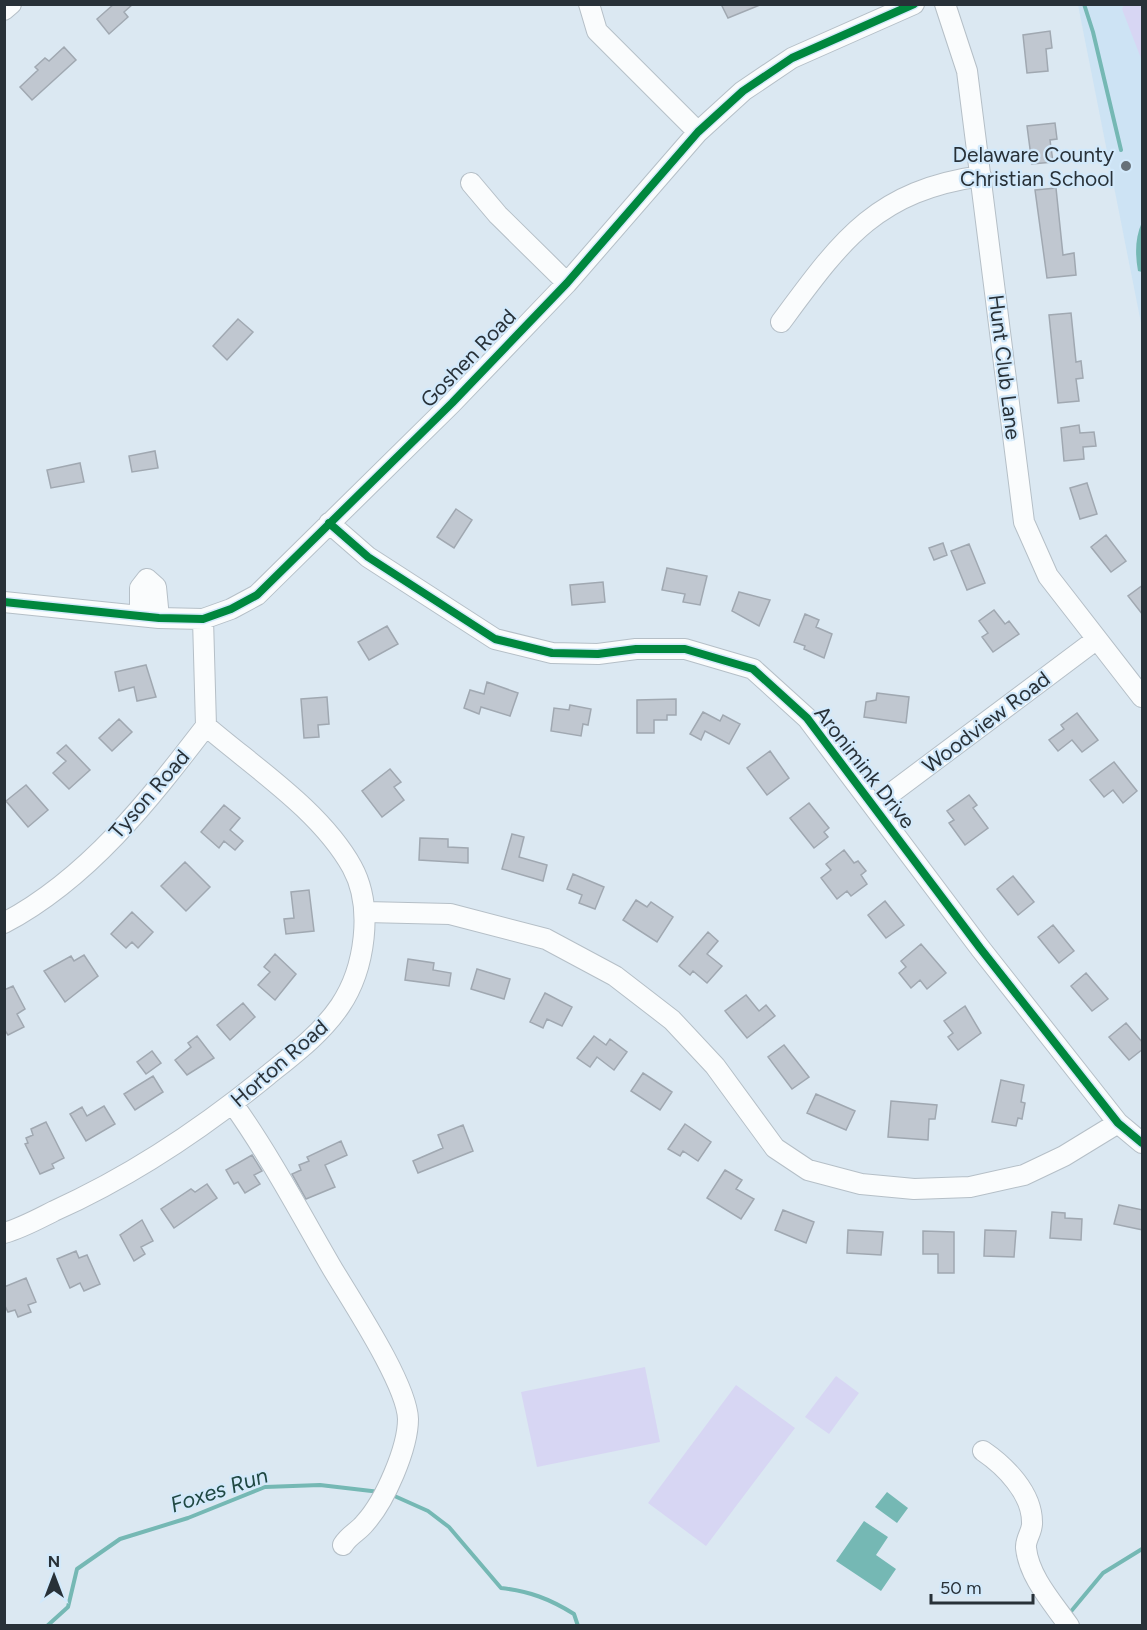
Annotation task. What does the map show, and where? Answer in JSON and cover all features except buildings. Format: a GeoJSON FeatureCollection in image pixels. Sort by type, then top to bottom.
{"type":"FeatureCollection","features":[{"type":"Feature","properties":{"kind":"street"},"geometry":{"type":"LineString","coordinates":[[4,10],[11,4]]}},
{"type":"Feature","properties":{"kind":"street"},"geometry":{"type":"LineString","coordinates":[[589,4],[597,31],[699,132]]}},
{"type":"Feature","properties":{"kind":"street","name":"Goshen Road"},"geometry":{"type":"LineString","coordinates":[[4,602],[149,617],[203,619],[231,609],[257,595],[452,403],[567,283],[699,132],[743,91],[792,58],[914,4]]}},
{"type":"Feature","properties":{"kind":"street","name":"Hunt Club Lane"},"geometry":{"type":"LineString","coordinates":[[945,4],[967,71],[1024,522],[1048,576],[1143,697]]}},
{"type":"Feature","properties":{"kind":"street"},"geometry":{"type":"LineString","coordinates":[[781,322],[812,280],[853,232],[878,211],[902,197],[926,188],[952,180],[981,176]]}},
{"type":"Feature","properties":{"kind":"street"},"geometry":{"type":"LineString","coordinates":[[471,183],[498,215],[567,283]]}},
{"type":"Feature","properties":{"kind":"street","name":"Aronimink Drive"},"geometry":{"type":"LineString","coordinates":[[328,523],[368,557],[495,639],[552,653],[598,654],[636,649],[685,649],[753,669],[807,718],[980,948],[1118,1123],[1143,1143]]}},
{"type":"Feature","properties":{"kind":"street"},"geometry":{"type":"LineString","coordinates":[[203,619],[206,726]]}},
{"type":"Feature","properties":{"kind":"street","name":"Woodview Road"},"geometry":{"type":"LineString","coordinates":[[874,806],[1097,639]]}},
{"type":"Feature","properties":{"kind":"street","name":"Horton Road"},"geometry":{"type":"LineString","coordinates":[[4,1233],[86,1197],[146,1164],[233,1104],[298,1051],[340,1005],[357,972],[366,912],[353,868],[320,822],[206,726]]}},
{"type":"Feature","properties":{"kind":"street","name":"Tyson Road"},"geometry":{"type":"LineString","coordinates":[[4,923],[74,875],[132,819],[206,726]]}},
{"type":"Feature","properties":{"kind":"street"},"geometry":{"type":"LineString","coordinates":[[366,912],[450,914],[546,939],[615,976],[672,1020],[715,1066],[775,1148],[808,1170],[861,1184],[914,1189],[970,1187],[1024,1175],[1064,1156],[1118,1123]]}},
{"type":"Feature","properties":{"kind":"street"},"geometry":{"type":"LineString","coordinates":[[233,1104],[271,1162],[377,1344],[405,1402],[408,1418],[404,1444],[395,1468],[365,1524],[350,1534],[343,1545]]}},
{"type":"Feature","properties":{"kind":"street"},"geometry":{"type":"LineString","coordinates":[[983,1451],[999,1462],[1022,1490],[1032,1518],[1025,1546],[1030,1566],[1069,1626]]}},
{"type":"Feature","properties":{"kind":"shaded area","name":"Delaware County Christian School"},"geometry":{"type":"Polygon","coordinates":[[[1078,5],[1142,5],[1142,328],[1078,5]]]}},
{"type":"Feature","properties":{"kind":"shaded area"},"geometry":{"type":"Polygon","coordinates":[[[1124,5],[1142,5],[1142,61],[1122,9],[1124,5]]]}},
{"type":"Feature","properties":{"kind":"shaded area"},"geometry":{"type":"Polygon","coordinates":[[[1142,222],[1142,272],[1138,271],[1136,252],[1142,222]]]}},
{"type":"Feature","properties":{"kind":"shaded area"},"geometry":{"type":"Polygon","coordinates":[[[645,1367],[660,1442],[537,1467],[521,1392],[645,1367]]]}},
{"type":"Feature","properties":{"kind":"shaded area"},"geometry":{"type":"Polygon","coordinates":[[[836,1376],[859,1393],[829,1434],[805,1417],[836,1376]]]}},
{"type":"Feature","properties":{"kind":"shaded area"},"geometry":{"type":"Polygon","coordinates":[[[736,1385],[795,1428],[706,1546],[648,1503],[736,1385]]]}},
{"type":"Feature","properties":{"kind":"shaded area"},"geometry":{"type":"Polygon","coordinates":[[[887,1492],[908,1508],[897,1523],[875,1507],[887,1492]]]}},
{"type":"Feature","properties":{"kind":"shaded area"},"geometry":{"type":"Polygon","coordinates":[[[864,1521],[888,1537],[876,1555],[896,1569],[881,1591],[836,1561],[864,1521]]]}},
{"type":"Feature","properties":{"kind":"waterway"},"geometry":{"type":"LineString","coordinates":[[1084,4],[1093,32],[1121,150]]}},
{"type":"Feature","properties":{"kind":"waterway","name":"Foxes Run"},"geometry":{"type":"LineString","coordinates":[[47,1626],[68,1607],[77,1569],[120,1539],[188,1518],[265,1487],[320,1485],[380,1492]]}},
{"type":"Feature","properties":{"kind":"waterway","name":"Foxes Run"},"geometry":{"type":"LineString","coordinates":[[390,1494],[428,1511],[449,1527],[501,1588],[521,1591],[556,1604],[574,1614],[578,1626]]}},
{"type":"Feature","properties":{"kind":"waterway","name":"Foxes Run"},"geometry":{"type":"LineString","coordinates":[[1068,1615],[1103,1573],[1142,1549]]}},
{"type":"Feature","properties":{"kind":"cycle path"},"geometry":{"type":"LineString","coordinates":[[4,602],[159,618],[203,619],[231,609],[257,595],[452,403],[567,283],[698,132],[743,91],[792,58],[914,4]]}},
{"type":"Feature","properties":{"kind":"cycle path"},"geometry":{"type":"LineString","coordinates":[[329,523],[368,557],[495,639],[552,653],[598,654],[636,649],[685,649],[753,669],[807,718],[980,948],[1118,1123],[1142,1143]]}},
{"type":"Feature","properties":{"kind":"place","name":"Delaware County Christian School"},"geometry":{"type":"Point","coordinates":[1126,166]}}]}
